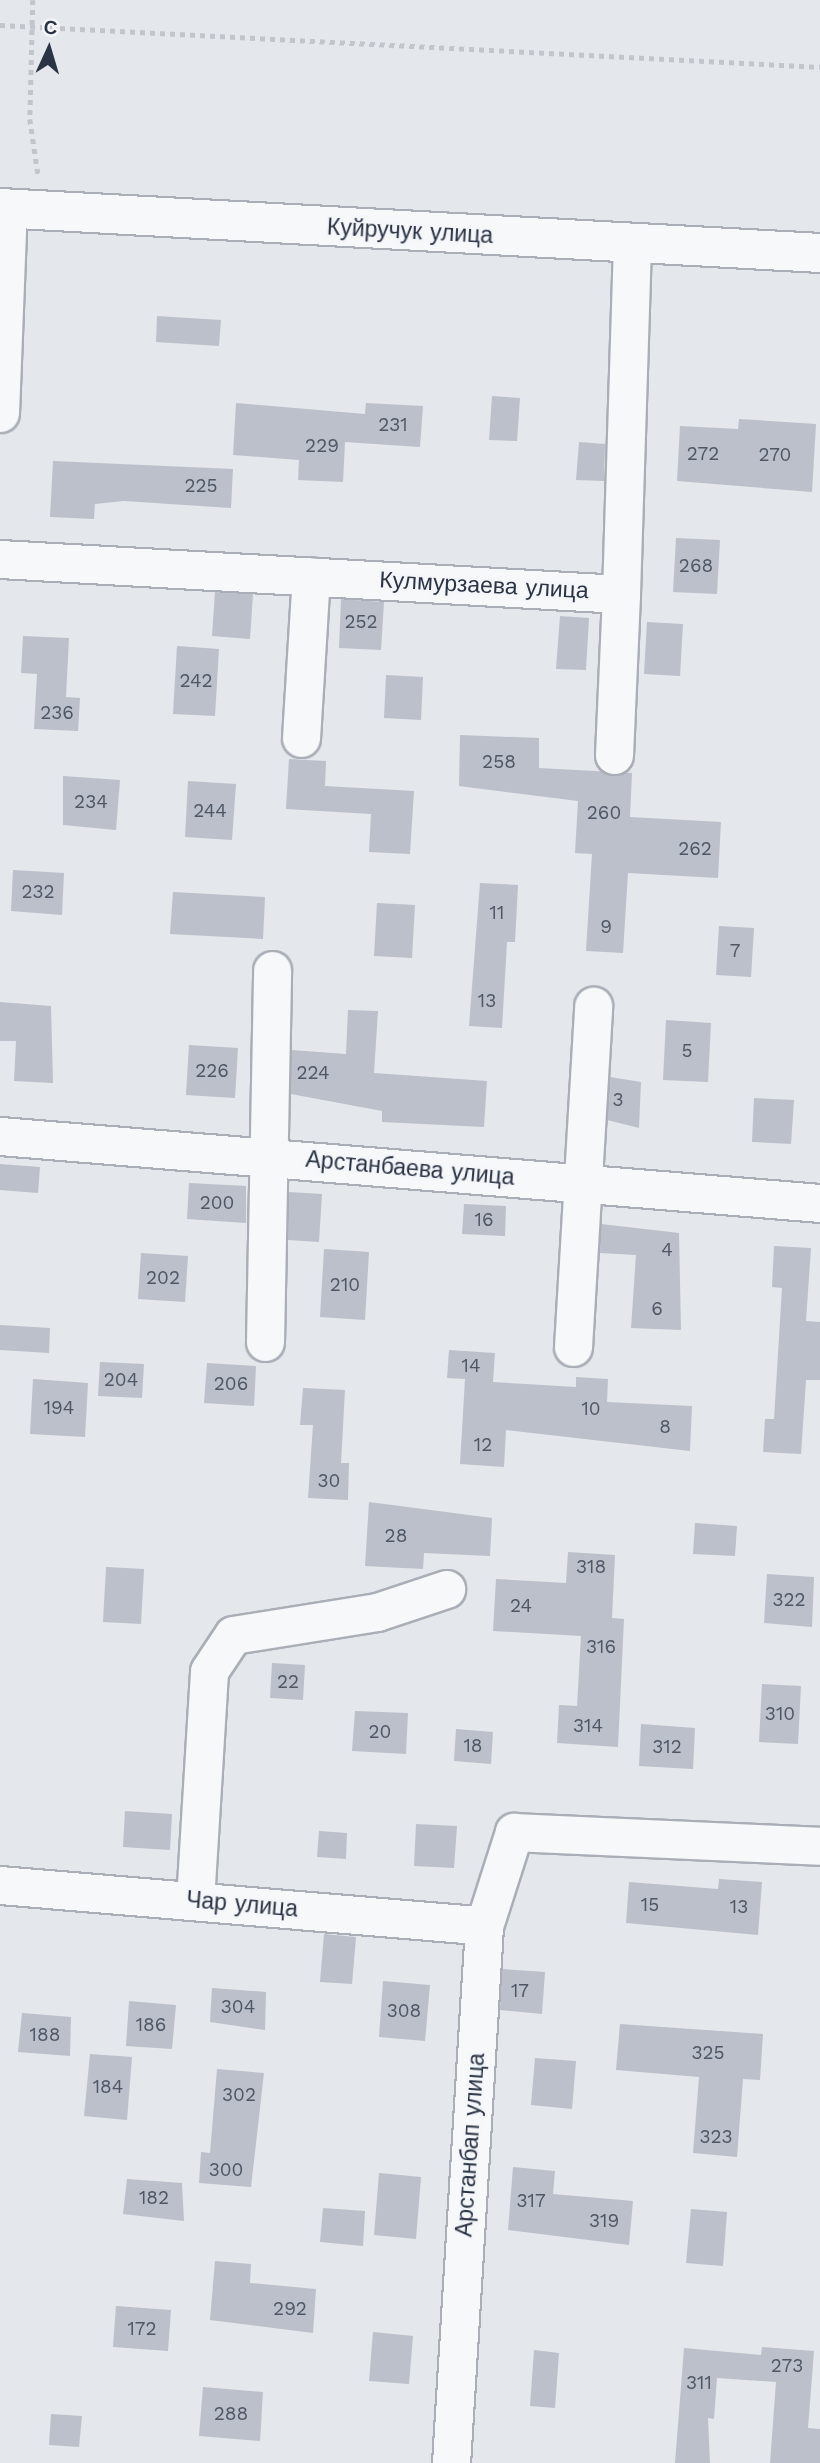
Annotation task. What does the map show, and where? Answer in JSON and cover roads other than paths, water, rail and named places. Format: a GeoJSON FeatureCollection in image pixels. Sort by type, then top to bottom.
{"type":"FeatureCollection","features":[{"type":"Feature","properties":{"kind":"street","name":"Куйручук улица"},"geometry":{"type":"LineString","coordinates":[[17,209],[632,245],[820,253]]}},
{"type":"Feature","properties":{"kind":"street"},"geometry":{"type":"LineString","coordinates":[[0,413],[17,209]]}},
{"type":"Feature","properties":{"kind":"street","name":"Кулмурзаева улица"},"geometry":{"type":"LineString","coordinates":[[0,559],[621,594],[632,245]]}},
{"type":"Feature","properties":{"kind":"street"},"geometry":{"type":"LineString","coordinates":[[301,738],[311,576]]}},
{"type":"Feature","properties":{"kind":"street"},"geometry":{"type":"LineString","coordinates":[[614,755],[621,594]]}},
{"type":"Feature","properties":{"kind":"street"},"geometry":{"type":"LineString","coordinates":[[265,1342],[272,970]]}},
{"type":"Feature","properties":{"kind":"street"},"geometry":{"type":"LineString","coordinates":[[573,1347],[578,1183],[593,1006]]}},
{"type":"Feature","properties":{"kind":"street","name":"Арстанбаева улица"},"geometry":{"type":"LineString","coordinates":[[0,1136],[820,1203]]}},
{"type":"Feature","properties":{"kind":"street"},"geometry":{"type":"LineString","coordinates":[[195,1901],[209,1671],[233,1635],[377,1612],[446,1589]]}},
{"type":"Feature","properties":{"kind":"street","name":"Арстанбап улица"},"geometry":{"type":"LineString","coordinates":[[451,2463],[484,1926],[514,1832],[820,1846]]}},
{"type":"Feature","properties":{"kind":"street","name":"Чар улица"},"geometry":{"type":"LineString","coordinates":[[0,1885],[484,1926]]}}]}
